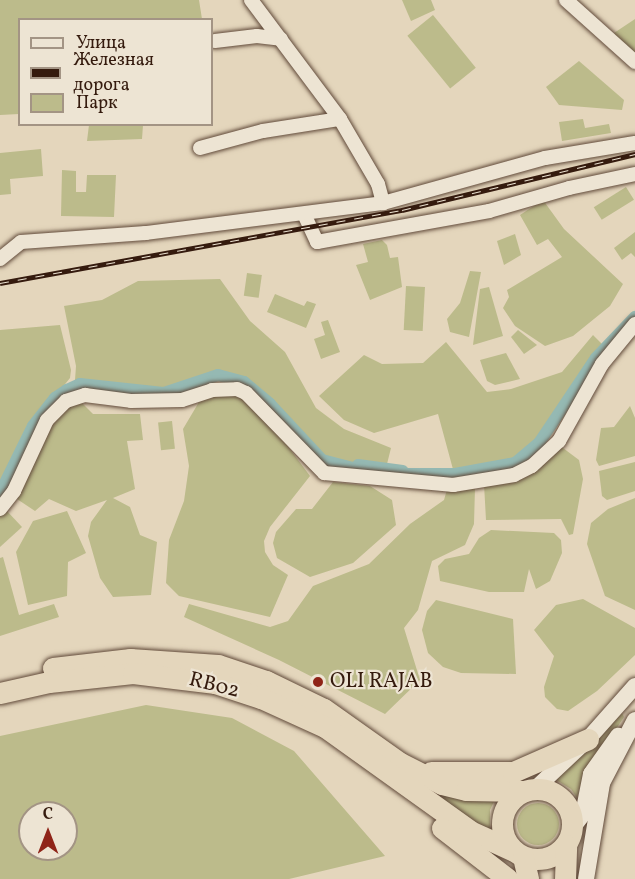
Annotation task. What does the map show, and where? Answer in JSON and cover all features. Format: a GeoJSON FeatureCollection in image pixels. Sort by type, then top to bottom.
{"type":"FeatureCollection","features":[{"type":"Feature","properties":{"kind":"highway","name":"RB02"},"geometry":{"type":"LineString","coordinates":[[0,680],[98,660],[173,659],[218,665],[266,681],[324,709],[407,774]]}},
{"type":"Feature","properties":{"kind":"highway","name":"RB02"},"geometry":{"type":"LineString","coordinates":[[0,693],[49,682],[133,673],[215,683],[325,727],[407,774]]}},
{"type":"Feature","properties":{"kind":"highway"},"geometry":{"type":"LineString","coordinates":[[407,774],[513,772],[588,740]]}},
{"type":"Feature","properties":{"kind":"highway"},"geometry":{"type":"LineString","coordinates":[[407,774],[466,790],[545,789],[563,799],[569,836],[565,879]]}},
{"type":"Feature","properties":{"kind":"highway"},"geometry":{"type":"LineString","coordinates":[[407,774],[486,841],[519,854],[542,859],[569,836]]}},
{"type":"Feature","properties":{"kind":"highway"},"geometry":{"type":"LineString","coordinates":[[407,774],[432,820],[508,879]]}},
{"type":"Feature","properties":{"kind":"highway"},"geometry":{"type":"LineString","coordinates":[[528,879],[519,854],[504,836],[502,818],[510,801],[530,790]]}},
{"type":"Feature","properties":{"kind":"street"},"geometry":{"type":"LineString","coordinates":[[251,0],[340,119],[378,184],[383,203]]}},
{"type":"Feature","properties":{"kind":"street"},"geometry":{"type":"LineString","coordinates":[[566,0],[635,62]]}},
{"type":"Feature","properties":{"kind":"street"},"geometry":{"type":"LineString","coordinates":[[215,41],[257,36],[280,39]]}},
{"type":"Feature","properties":{"kind":"street"},"geometry":{"type":"LineString","coordinates":[[200,148],[263,131],[340,119]]}},
{"type":"Feature","properties":{"kind":"street"},"geometry":{"type":"LineString","coordinates":[[0,259],[21,242],[146,233],[383,203],[545,158],[635,143]]}},
{"type":"Feature","properties":{"kind":"street"},"geometry":{"type":"LineString","coordinates":[[304,214],[317,242],[489,211],[569,188],[635,174]]}},
{"type":"Feature","properties":{"kind":"street"},"geometry":{"type":"LineString","coordinates":[[0,509],[14,491],[47,420],[66,401],[85,394],[167,400],[237,389],[246,393],[324,473],[453,485],[514,475],[532,466],[559,441],[602,364],[635,324]]}},
{"type":"Feature","properties":{"kind":"street"},"geometry":{"type":"LineString","coordinates":[[530,790],[588,740],[635,686]]}},
{"type":"Feature","properties":{"kind":"street"},"geometry":{"type":"LineString","coordinates":[[569,836],[583,814],[591,774],[602,755],[635,718]]}},
{"type":"Feature","properties":{"kind":"street"},"geometry":{"type":"LineString","coordinates":[[586,879],[602,783],[635,718]]}},
{"type":"Feature","properties":{"kind":"green space"},"geometry":{"type":"Polygon","coordinates":[[[0,0],[199,0],[202,18],[18,18],[18,114],[0,115],[0,0]]]}},
{"type":"Feature","properties":{"kind":"green space"},"geometry":{"type":"Polygon","coordinates":[[[402,0],[431,0],[435,10],[411,21],[402,0]]]}},
{"type":"Feature","properties":{"kind":"green space"},"geometry":{"type":"Polygon","coordinates":[[[433,15],[476,68],[450,89],[407,36],[433,15]]]}},
{"type":"Feature","properties":{"kind":"green space"},"geometry":{"type":"Polygon","coordinates":[[[635,19],[635,55],[611,35],[635,19]]]}},
{"type":"Feature","properties":{"kind":"green space"},"geometry":{"type":"Polygon","coordinates":[[[579,61],[624,100],[622,110],[559,105],[546,87],[579,61]]]}},
{"type":"Feature","properties":{"kind":"green space"},"geometry":{"type":"Polygon","coordinates":[[[583,119],[585,128],[609,124],[611,133],[562,141],[559,122],[583,119]]]}},
{"type":"Feature","properties":{"kind":"green space"},"geometry":{"type":"Polygon","coordinates":[[[89,126],[143,126],[142,139],[87,141],[89,126]]]}},
{"type":"Feature","properties":{"kind":"green space"},"geometry":{"type":"Polygon","coordinates":[[[41,149],[43,176],[10,179],[11,194],[0,195],[0,153],[41,149]]]}},
{"type":"Feature","properties":{"kind":"green space"},"geometry":{"type":"Polygon","coordinates":[[[62,170],[76,171],[76,192],[86,192],[87,175],[116,175],[114,217],[61,216],[62,170]]]}},
{"type":"Feature","properties":{"kind":"green space"},"geometry":{"type":"Polygon","coordinates":[[[626,187],[634,200],[602,220],[594,207],[626,187]]]}},
{"type":"Feature","properties":{"kind":"green space"},"geometry":{"type":"Polygon","coordinates":[[[543,200],[564,229],[623,284],[610,306],[573,336],[545,346],[515,326],[503,308],[509,297],[507,290],[562,257],[548,239],[537,245],[520,215],[543,200]]]}},
{"type":"Feature","properties":{"kind":"green space"},"geometry":{"type":"Polygon","coordinates":[[[635,232],[635,257],[631,253],[622,260],[614,248],[635,232]]]}},
{"type":"Feature","properties":{"kind":"green space"},"geometry":{"type":"Polygon","coordinates":[[[515,234],[521,255],[504,265],[497,241],[515,234]]]}},
{"type":"Feature","properties":{"kind":"green space"},"geometry":{"type":"Polygon","coordinates":[[[382,240],[387,245],[390,258],[398,257],[402,287],[370,300],[356,265],[368,262],[363,244],[382,240]]]}},
{"type":"Feature","properties":{"kind":"green space"},"geometry":{"type":"Polygon","coordinates":[[[470,271],[481,272],[469,337],[450,332],[447,319],[460,303],[470,271]]]}},
{"type":"Feature","properties":{"kind":"green space"},"geometry":{"type":"Polygon","coordinates":[[[247,273],[262,275],[259,298],[244,296],[247,273]]]}},
{"type":"Feature","properties":{"kind":"green space"},"geometry":{"type":"Polygon","coordinates":[[[220,279],[250,321],[285,352],[316,408],[344,429],[391,448],[385,472],[323,459],[272,403],[245,381],[218,373],[164,392],[75,380],[76,366],[64,306],[102,300],[138,281],[220,279]]]}},
{"type":"Feature","properties":{"kind":"green space"},"geometry":{"type":"Polygon","coordinates":[[[406,286],[425,287],[423,331],[404,330],[406,286]]]}},
{"type":"Feature","properties":{"kind":"green space"},"geometry":{"type":"Polygon","coordinates":[[[489,287],[503,336],[473,345],[480,289],[489,287]]]}},
{"type":"Feature","properties":{"kind":"green space"},"geometry":{"type":"Polygon","coordinates":[[[275,294],[304,306],[307,301],[316,304],[306,328],[267,312],[275,294]]]}},
{"type":"Feature","properties":{"kind":"green space"},"geometry":{"type":"Polygon","coordinates":[[[328,320],[340,352],[321,359],[314,339],[325,335],[321,322],[328,320]]]}},
{"type":"Feature","properties":{"kind":"green space"},"geometry":{"type":"Polygon","coordinates":[[[60,325],[71,370],[70,378],[31,426],[0,489],[0,330],[60,325]]]}},
{"type":"Feature","properties":{"kind":"green space"},"geometry":{"type":"Polygon","coordinates":[[[518,330],[537,345],[524,354],[511,337],[518,330]]]}},
{"type":"Feature","properties":{"kind":"green space"},"geometry":{"type":"Polygon","coordinates":[[[593,335],[604,346],[539,441],[514,462],[477,471],[454,473],[438,414],[374,433],[344,420],[319,396],[364,355],[382,364],[423,363],[446,342],[487,392],[511,389],[562,372],[593,335]]]}},
{"type":"Feature","properties":{"kind":"green space"},"geometry":{"type":"Polygon","coordinates":[[[506,353],[520,379],[495,385],[487,381],[480,360],[506,353]]]}},
{"type":"Feature","properties":{"kind":"green space"},"geometry":{"type":"Polygon","coordinates":[[[218,392],[248,399],[269,421],[310,476],[270,527],[264,541],[265,552],[273,565],[288,575],[270,617],[179,596],[166,583],[169,540],[184,501],[189,466],[183,429],[199,402],[218,392]]]}},
{"type":"Feature","properties":{"kind":"green space"},"geometry":{"type":"Polygon","coordinates":[[[76,397],[93,414],[140,414],[143,440],[127,441],[135,489],[113,498],[130,507],[140,535],[157,542],[151,595],[113,597],[100,578],[88,536],[91,522],[107,500],[76,511],[49,499],[35,511],[17,499],[52,417],[76,397]]]}},
{"type":"Feature","properties":{"kind":"green space"},"geometry":{"type":"Polygon","coordinates":[[[630,406],[635,418],[635,456],[599,466],[596,460],[601,428],[614,427],[630,406]]]}},
{"type":"Feature","properties":{"kind":"green space"},"geometry":{"type":"Polygon","coordinates":[[[172,421],[175,449],[161,450],[158,422],[172,421]]]}},
{"type":"Feature","properties":{"kind":"green space"},"geometry":{"type":"Polygon","coordinates":[[[559,445],[579,460],[583,479],[573,534],[569,535],[561,519],[486,520],[484,484],[531,474],[559,445]]]}},
{"type":"Feature","properties":{"kind":"green space"},"geometry":{"type":"Polygon","coordinates":[[[635,462],[635,491],[607,500],[602,496],[599,471],[635,462]]]}},
{"type":"Feature","properties":{"kind":"green space"},"geometry":{"type":"Polygon","coordinates":[[[333,482],[370,486],[392,500],[396,525],[353,563],[310,577],[277,558],[273,543],[276,532],[296,509],[312,509],[333,482]]]}},
{"type":"Feature","properties":{"kind":"green space"},"geometry":{"type":"Polygon","coordinates":[[[448,486],[475,488],[474,524],[465,545],[432,561],[418,610],[404,628],[420,680],[385,714],[279,660],[184,617],[189,604],[270,627],[288,621],[313,586],[369,564],[410,524],[444,500],[448,486]]]}},
{"type":"Feature","properties":{"kind":"green space"},"geometry":{"type":"Polygon","coordinates":[[[635,498],[635,610],[605,596],[587,544],[591,523],[608,509],[635,498]]]}},
{"type":"Feature","properties":{"kind":"green space"},"geometry":{"type":"Polygon","coordinates":[[[6,510],[22,527],[0,547],[0,515],[6,510]]]}},
{"type":"Feature","properties":{"kind":"green space"},"geometry":{"type":"Polygon","coordinates":[[[67,511],[86,553],[68,562],[67,596],[28,605],[16,552],[33,521],[67,511]]]}},
{"type":"Feature","properties":{"kind":"green space"},"geometry":{"type":"Polygon","coordinates":[[[491,530],[554,533],[561,540],[562,553],[550,581],[536,589],[529,569],[524,592],[489,592],[440,581],[438,566],[445,559],[469,554],[479,538],[491,530]]]}},
{"type":"Feature","properties":{"kind":"green space"},"geometry":{"type":"Polygon","coordinates":[[[3,557],[19,615],[54,604],[59,617],[0,636],[0,558],[3,557]]]}},
{"type":"Feature","properties":{"kind":"green space"},"geometry":{"type":"Polygon","coordinates":[[[583,599],[635,628],[635,655],[597,691],[568,711],[557,709],[545,697],[544,687],[554,656],[534,630],[556,605],[583,599]]]}},
{"type":"Feature","properties":{"kind":"green space"},"geometry":{"type":"Polygon","coordinates":[[[436,600],[513,619],[516,674],[461,673],[443,667],[428,653],[422,630],[427,611],[436,600]]]}},
{"type":"Feature","properties":{"kind":"green space"},"geometry":{"type":"Polygon","coordinates":[[[146,705],[232,718],[294,751],[385,856],[289,879],[0,879],[0,736],[146,705]]]}},
{"type":"Feature","properties":{"kind":"green space"},"geometry":{"type":"Polygon","coordinates":[[[622,713],[624,717],[584,777],[577,798],[571,789],[553,778],[622,713]]]}},
{"type":"Feature","properties":{"kind":"green space"},"geometry":{"type":"Polygon","coordinates":[[[419,787],[496,797],[490,810],[490,838],[419,787]]]}},
{"type":"Feature","properties":{"kind":"green space"},"geometry":{"type":"Polygon","coordinates":[[[538,803],[546,804],[553,809],[558,816],[558,832],[553,839],[546,844],[538,845],[530,844],[523,839],[518,832],[517,824],[518,816],[523,809],[530,804],[538,803]]]}},
{"type":"Feature","properties":{"kind":"waterway"},"geometry":{"type":"LineString","coordinates":[[394,474],[455,474],[515,463],[539,443],[596,358],[635,317]]}},
{"type":"Feature","properties":{"kind":"waterway"},"geometry":{"type":"LineString","coordinates":[[0,493],[33,426],[55,398],[67,390],[80,384],[164,393],[218,375],[244,382],[270,404],[322,460],[364,471]]}},
{"type":"Feature","properties":{"kind":"waterway"},"geometry":{"type":"LineString","coordinates":[[358,465],[403,471]]}},
{"type":"Feature","properties":{"kind":"railway"},"geometry":{"type":"LineString","coordinates":[[0,283],[402,210],[635,154]]}},
{"type":"Feature","properties":{"kind":"place","name":"OLI RAJAB"},"geometry":{"type":"Point","coordinates":[318,682]}}]}
